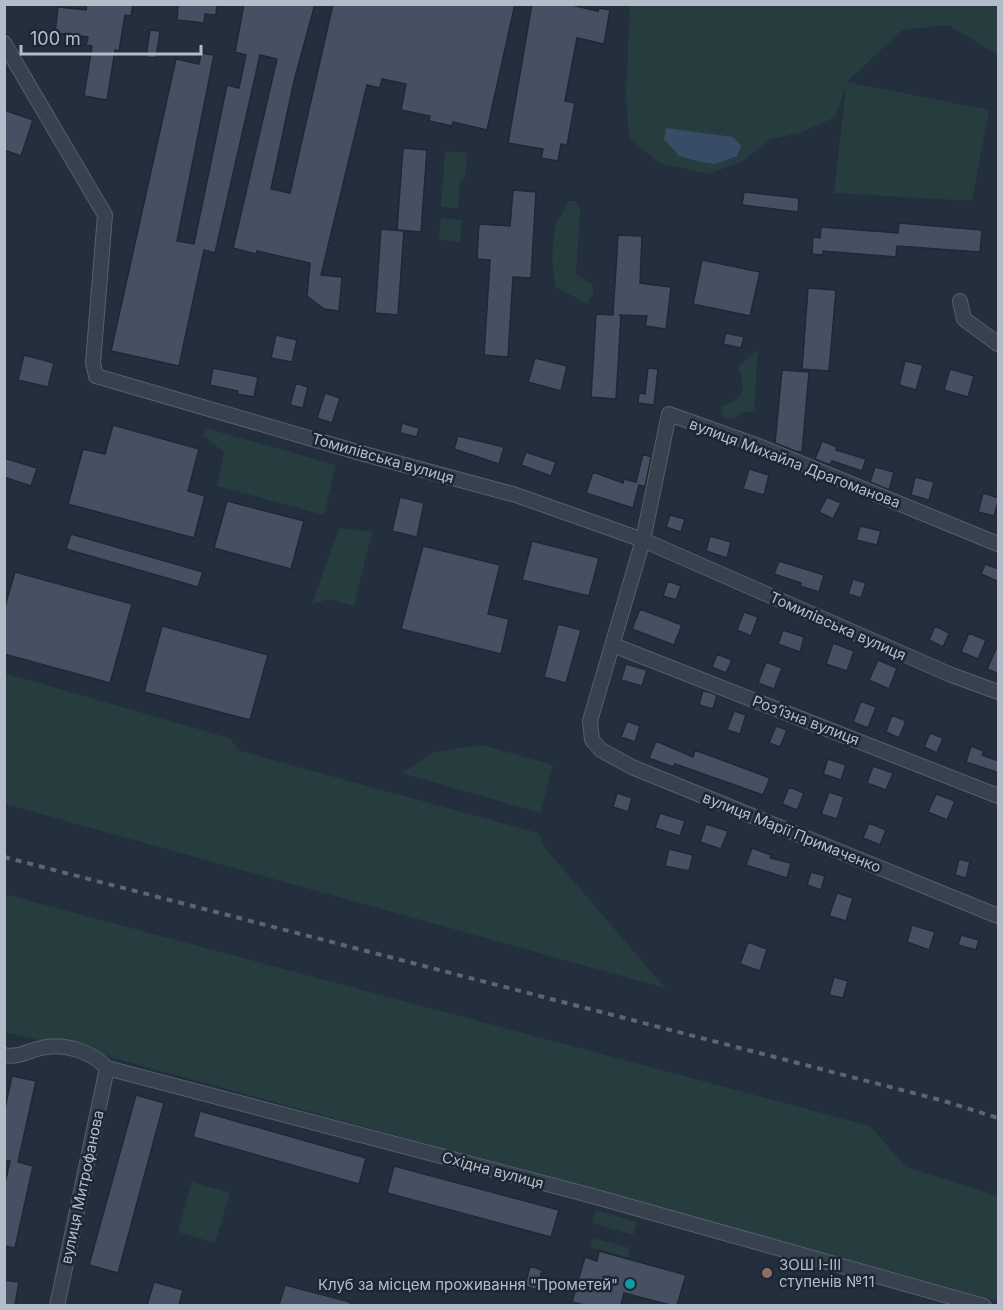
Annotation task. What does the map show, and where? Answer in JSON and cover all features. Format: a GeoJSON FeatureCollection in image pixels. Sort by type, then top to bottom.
{"type":"FeatureCollection","features":[{"type":"Feature","properties":{"kind":"street","name":"Томилівська вулиця"},"geometry":{"type":"LineString","coordinates":[[4,43],[105,215],[93,363],[96,376],[364,454],[516,495],[643,540],[949,674],[999,692]]}},
{"type":"Feature","properties":{"kind":"street"},"geometry":{"type":"LineString","coordinates":[[960,300],[964,319],[999,344]]}},
{"type":"Feature","properties":{"kind":"street","name":"вулиця Михайла Драгоманова"},"geometry":{"type":"LineString","coordinates":[[591,740],[590,721],[643,540],[669,414],[756,445],[999,544]]}},
{"type":"Feature","properties":{"kind":"street","name":"Розʼїзна вулиця"},"geometry":{"type":"LineString","coordinates":[[612,645],[999,796]]}},
{"type":"Feature","properties":{"kind":"street","name":"вулиця Марії Примаченко"},"geometry":{"type":"LineString","coordinates":[[591,740],[601,750],[632,767],[999,916]]}},
{"type":"Feature","properties":{"kind":"street","name":"Східна вулиця"},"geometry":{"type":"LineString","coordinates":[[4,1055],[14,1057],[54,1045],[87,1052],[107,1068],[589,1195],[984,1305]]}},
{"type":"Feature","properties":{"kind":"street","name":"вулиця Митрофанова"},"geometry":{"type":"LineString","coordinates":[[57,1305],[107,1068]]}},
{"type":"Feature","properties":{"kind":"green space"},"geometry":{"type":"Polygon","coordinates":[[[630,5],[998,5],[998,55],[948,25],[902,30],[847,82],[989,110],[972,201],[834,193],[846,86],[835,117],[802,132],[769,140],[743,161],[709,174],[659,163],[629,138],[626,94],[630,5]]]}},
{"type":"Feature","properties":{"kind":"green space"},"geometry":{"type":"Polygon","coordinates":[[[445,151],[467,153],[465,178],[460,181],[458,208],[441,207],[445,151]]]}},
{"type":"Feature","properties":{"kind":"green space"},"geometry":{"type":"Polygon","coordinates":[[[568,201],[576,201],[580,211],[576,274],[593,285],[593,294],[587,304],[556,287],[554,278],[552,252],[555,227],[557,218],[561,216],[568,201]]]}},
{"type":"Feature","properties":{"kind":"green space"},"geometry":{"type":"Polygon","coordinates":[[[441,218],[462,220],[460,242],[439,240],[441,218]]]}},
{"type":"Feature","properties":{"kind":"green space"},"geometry":{"type":"Polygon","coordinates":[[[758,349],[754,410],[744,411],[733,419],[726,418],[721,413],[722,406],[735,400],[742,391],[742,380],[738,367],[758,349]]]}},
{"type":"Feature","properties":{"kind":"green space"},"geometry":{"type":"Polygon","coordinates":[[[205,428],[336,465],[324,515],[217,486],[224,452],[203,436],[205,428]]]}},
{"type":"Feature","properties":{"kind":"green space"},"geometry":{"type":"Polygon","coordinates":[[[339,528],[372,532],[354,606],[330,599],[312,604],[339,528]]]}},
{"type":"Feature","properties":{"kind":"green space"},"geometry":{"type":"Polygon","coordinates":[[[4,673],[229,738],[240,751],[538,833],[545,848],[665,988],[5,804],[4,673]]]}},
{"type":"Feature","properties":{"kind":"green space"},"geometry":{"type":"Polygon","coordinates":[[[482,745],[553,765],[540,813],[402,773],[434,752],[482,745]]]}},
{"type":"Feature","properties":{"kind":"green space"},"geometry":{"type":"Polygon","coordinates":[[[4,894],[870,1126],[906,1167],[998,1196],[998,1301],[103,1055],[5,1032],[4,894]]]}},
{"type":"Feature","properties":{"kind":"green space"},"geometry":{"type":"Polygon","coordinates":[[[192,1182],[230,1193],[215,1243],[178,1232],[192,1182]]]}},
{"type":"Feature","properties":{"kind":"green space"},"geometry":{"type":"Polygon","coordinates":[[[596,1210],[637,1222],[633,1235],[592,1223],[596,1210]]]}},
{"type":"Feature","properties":{"kind":"green space"},"geometry":{"type":"Polygon","coordinates":[[[593,1238],[630,1248],[628,1258],[590,1247],[593,1238]]]}},
{"type":"Feature","properties":{"kind":"water"},"geometry":{"type":"Polygon","coordinates":[[[666,128],[733,137],[741,146],[737,156],[715,164],[701,162],[679,156],[664,139],[666,128]]]}},
{"type":"Feature","properties":{"kind":"building"},"geometry":{"type":"Polygon","coordinates":[[[87,4],[133,4],[131,16],[125,15],[119,51],[115,50],[107,100],[84,96],[92,46],[86,45],[88,37],[55,33],[58,7],[86,10],[87,4]]]}},
{"type":"Feature","properties":{"kind":"building"},"geometry":{"type":"Polygon","coordinates":[[[178,4],[217,4],[216,15],[205,14],[204,23],[177,20],[178,4]]]}},
{"type":"Feature","properties":{"kind":"building"},"geometry":{"type":"Polygon","coordinates":[[[244,4],[315,4],[294,81],[271,189],[290,193],[333,4],[515,4],[487,130],[453,122],[452,126],[429,121],[430,116],[401,110],[406,84],[382,79],[380,88],[367,85],[321,275],[342,277],[339,311],[324,309],[307,296],[310,263],[233,248],[277,59],[260,55],[215,253],[204,250],[179,366],[111,351],[176,59],[199,64],[201,53],[214,55],[177,241],[194,244],[227,85],[239,88],[246,55],[235,52],[244,4]]]}},
{"type":"Feature","properties":{"kind":"building"},"geometry":{"type":"Polygon","coordinates":[[[532,4],[567,4],[598,11],[599,8],[610,10],[604,44],[577,38],[565,101],[575,103],[567,145],[561,144],[558,161],[541,158],[543,149],[508,143],[532,4]]]}},
{"type":"Feature","properties":{"kind":"building"},"geometry":{"type":"Polygon","coordinates":[[[150,30],[160,31],[156,58],[146,57],[150,30]]]}},
{"type":"Feature","properties":{"kind":"building"},"geometry":{"type":"Polygon","coordinates":[[[4,110],[33,120],[21,156],[4,150],[4,110]]]}},
{"type":"Feature","properties":{"kind":"building"},"geometry":{"type":"Polygon","coordinates":[[[403,148],[427,150],[421,232],[397,230],[403,148]]]}},
{"type":"Feature","properties":{"kind":"building"},"geometry":{"type":"Polygon","coordinates":[[[513,190],[536,192],[531,278],[513,277],[508,357],[484,355],[490,260],[477,259],[479,224],[510,226],[513,190]]]}},
{"type":"Feature","properties":{"kind":"building"},"geometry":{"type":"Polygon","coordinates":[[[744,192],[799,198],[798,212],[742,205],[744,192]]]}},
{"type":"Feature","properties":{"kind":"building"},"geometry":{"type":"Polygon","coordinates":[[[899,223],[982,230],[980,252],[897,246],[896,257],[823,251],[823,255],[812,254],[813,237],[820,238],[821,227],[898,233],[899,223]]]}},
{"type":"Feature","properties":{"kind":"building"},"geometry":{"type":"Polygon","coordinates":[[[381,229],[404,231],[398,315],[375,313],[381,229]]]}},
{"type":"Feature","properties":{"kind":"building"},"geometry":{"type":"Polygon","coordinates":[[[618,235],[642,236],[640,283],[671,287],[666,329],[645,326],[647,316],[621,315],[616,399],[591,397],[596,314],[613,315],[618,235]]]}},
{"type":"Feature","properties":{"kind":"building"},"geometry":{"type":"Polygon","coordinates":[[[702,260],[760,272],[750,316],[693,304],[702,260]]]}},
{"type":"Feature","properties":{"kind":"building"},"geometry":{"type":"Polygon","coordinates":[[[808,288],[836,290],[829,371],[802,369],[808,288]]]}},
{"type":"Feature","properties":{"kind":"building"},"geometry":{"type":"Polygon","coordinates":[[[726,333],[744,337],[741,348],[723,344],[726,333]]]}},
{"type":"Feature","properties":{"kind":"building"},"geometry":{"type":"Polygon","coordinates":[[[276,335],[297,340],[292,362],[271,358],[276,335]]]}},
{"type":"Feature","properties":{"kind":"building"},"geometry":{"type":"Polygon","coordinates":[[[24,355],[54,363],[48,387],[18,380],[24,355]]]}},
{"type":"Feature","properties":{"kind":"building"},"geometry":{"type":"Polygon","coordinates":[[[535,358],[567,366],[561,391],[528,382],[535,358]]]}},
{"type":"Feature","properties":{"kind":"building"},"geometry":{"type":"Polygon","coordinates":[[[905,361],[923,365],[916,390],[899,385],[905,361]]]}},
{"type":"Feature","properties":{"kind":"building"},"geometry":{"type":"Polygon","coordinates":[[[213,368],[258,377],[254,397],[210,385],[213,368]]]}},
{"type":"Feature","properties":{"kind":"building"},"geometry":{"type":"Polygon","coordinates":[[[648,368],[658,369],[654,405],[638,403],[639,393],[645,394],[648,368]]]}},
{"type":"Feature","properties":{"kind":"building"},"geometry":{"type":"Polygon","coordinates":[[[950,369],[974,376],[968,397],[944,390],[950,369]]]}},
{"type":"Feature","properties":{"kind":"building"},"geometry":{"type":"Polygon","coordinates":[[[782,370],[809,372],[802,452],[775,443],[782,370]]]}},
{"type":"Feature","properties":{"kind":"building"},"geometry":{"type":"Polygon","coordinates":[[[296,383],[308,387],[303,408],[290,405],[296,383]]]}},
{"type":"Feature","properties":{"kind":"building"},"geometry":{"type":"Polygon","coordinates":[[[325,393],[340,398],[332,423],[317,418],[325,393]]]}},
{"type":"Feature","properties":{"kind":"building"},"geometry":{"type":"Polygon","coordinates":[[[402,423],[419,428],[417,437],[400,433],[402,423]]]}},
{"type":"Feature","properties":{"kind":"building"},"geometry":{"type":"Polygon","coordinates":[[[113,425],[199,449],[188,491],[205,496],[194,538],[68,504],[83,449],[105,454],[113,425]]]}},
{"type":"Feature","properties":{"kind":"building"},"geometry":{"type":"Polygon","coordinates":[[[458,436],[504,447],[499,464],[454,449],[458,436]]]}},
{"type":"Feature","properties":{"kind":"building"},"geometry":{"type":"Polygon","coordinates":[[[822,441],[837,447],[836,450],[866,459],[862,471],[832,461],[830,465],[815,459],[822,441]]]}},
{"type":"Feature","properties":{"kind":"building"},"geometry":{"type":"Polygon","coordinates":[[[526,452],[556,462],[551,476],[521,465],[526,452]]]}},
{"type":"Feature","properties":{"kind":"building"},"geometry":{"type":"Polygon","coordinates":[[[643,454],[651,457],[645,487],[639,485],[633,508],[586,493],[593,472],[623,483],[624,479],[636,482],[643,454]]]}},
{"type":"Feature","properties":{"kind":"building"},"geometry":{"type":"Polygon","coordinates":[[[4,458],[37,468],[31,486],[4,477],[4,458]]]}},
{"type":"Feature","properties":{"kind":"building"},"geometry":{"type":"Polygon","coordinates":[[[875,467],[894,472],[889,490],[870,482],[875,467]]]}},
{"type":"Feature","properties":{"kind":"building"},"geometry":{"type":"Polygon","coordinates":[[[749,469],[769,475],[764,495],[743,489],[749,469]]]}},
{"type":"Feature","properties":{"kind":"building"},"geometry":{"type":"Polygon","coordinates":[[[915,477],[934,482],[929,500],[911,495],[915,477]]]}},
{"type":"Feature","properties":{"kind":"building"},"geometry":{"type":"Polygon","coordinates":[[[983,493],[999,498],[994,516],[978,512],[983,493]]]}},
{"type":"Feature","properties":{"kind":"building"},"geometry":{"type":"Polygon","coordinates":[[[400,497],[424,503],[417,537],[392,531],[400,497]]]}},
{"type":"Feature","properties":{"kind":"building"},"geometry":{"type":"Polygon","coordinates":[[[827,497],[841,503],[833,519],[819,512],[827,497]]]}},
{"type":"Feature","properties":{"kind":"building"},"geometry":{"type":"Polygon","coordinates":[[[227,501],[304,521],[291,569],[214,548],[227,501]]]}},
{"type":"Feature","properties":{"kind":"building"},"geometry":{"type":"Polygon","coordinates":[[[670,515],[685,519],[681,532],[666,527],[670,515]]]}},
{"type":"Feature","properties":{"kind":"building"},"geometry":{"type":"Polygon","coordinates":[[[860,526],[881,531],[877,545],[856,540],[860,526]]]}},
{"type":"Feature","properties":{"kind":"building"},"geometry":{"type":"Polygon","coordinates":[[[71,534],[203,572],[198,587],[66,549],[71,534]]]}},
{"type":"Feature","properties":{"kind":"building"},"geometry":{"type":"Polygon","coordinates":[[[710,536],[731,542],[727,558],[706,551],[710,536]]]}},
{"type":"Feature","properties":{"kind":"building"},"geometry":{"type":"Polygon","coordinates":[[[532,541],[599,558],[589,596],[522,580],[532,541]]]}},
{"type":"Feature","properties":{"kind":"building"},"geometry":{"type":"Polygon","coordinates":[[[423,546],[500,565],[488,614],[509,619],[501,654],[401,629],[423,546]]]}},
{"type":"Feature","properties":{"kind":"building"},"geometry":{"type":"Polygon","coordinates":[[[779,561],[824,575],[819,592],[774,574],[779,561]]]}},
{"type":"Feature","properties":{"kind":"building"},"geometry":{"type":"Polygon","coordinates":[[[985,564],[999,569],[999,582],[981,574],[985,564]]]}},
{"type":"Feature","properties":{"kind":"building"},"geometry":{"type":"Polygon","coordinates":[[[15,572],[132,604],[110,683],[4,654],[4,610],[15,572]]]}},
{"type":"Feature","properties":{"kind":"building"},"geometry":{"type":"Polygon","coordinates":[[[853,579],[866,583],[861,598],[848,594],[853,579]]]}},
{"type":"Feature","properties":{"kind":"building"},"geometry":{"type":"Polygon","coordinates":[[[668,581],[681,586],[676,600],[663,596],[668,581]]]}},
{"type":"Feature","properties":{"kind":"building"},"geometry":{"type":"Polygon","coordinates":[[[640,609],[682,625],[674,645],[632,629],[640,609]]]}},
{"type":"Feature","properties":{"kind":"building"},"geometry":{"type":"Polygon","coordinates":[[[744,612],[758,617],[751,636],[737,630],[744,612]]]}},
{"type":"Feature","properties":{"kind":"building"},"geometry":{"type":"Polygon","coordinates":[[[558,624],[581,630],[566,683],[544,677],[558,624]]]}},
{"type":"Feature","properties":{"kind":"building"},"geometry":{"type":"Polygon","coordinates":[[[162,626],[268,655],[250,720],[144,692],[162,626]]]}},
{"type":"Feature","properties":{"kind":"building"},"geometry":{"type":"Polygon","coordinates":[[[935,626],[949,633],[943,647],[929,640],[935,626]]]}},
{"type":"Feature","properties":{"kind":"building"},"geometry":{"type":"Polygon","coordinates":[[[783,630],[804,637],[800,652],[778,644],[783,630]]]}},
{"type":"Feature","properties":{"kind":"building"},"geometry":{"type":"Polygon","coordinates":[[[969,633],[986,640],[978,659],[961,652],[969,633]]]}},
{"type":"Feature","properties":{"kind":"building"},"geometry":{"type":"Polygon","coordinates":[[[999,642],[999,674],[987,669],[999,642]]]}},
{"type":"Feature","properties":{"kind":"building"},"geometry":{"type":"Polygon","coordinates":[[[833,643],[854,651],[847,671],[826,664],[833,643]]]}},
{"type":"Feature","properties":{"kind":"building"},"geometry":{"type":"Polygon","coordinates":[[[717,654],[732,660],[726,673],[712,667],[717,654]]]}},
{"type":"Feature","properties":{"kind":"building"},"geometry":{"type":"Polygon","coordinates":[[[878,660],[897,668],[889,689],[869,680],[878,660]]]}},
{"type":"Feature","properties":{"kind":"building"},"geometry":{"type":"Polygon","coordinates":[[[766,662],[782,668],[774,689],[758,683],[766,662]]]}},
{"type":"Feature","properties":{"kind":"building"},"geometry":{"type":"Polygon","coordinates":[[[626,664],[647,670],[642,686],[621,680],[626,664]]]}},
{"type":"Feature","properties":{"kind":"building"},"geometry":{"type":"Polygon","coordinates":[[[703,690],[717,695],[713,709],[699,705],[703,690]]]}},
{"type":"Feature","properties":{"kind":"building"},"geometry":{"type":"Polygon","coordinates":[[[861,701],[876,707],[868,728],[853,722],[861,701]]]}},
{"type":"Feature","properties":{"kind":"building"},"geometry":{"type":"Polygon","coordinates":[[[734,711],[746,715],[740,734],[727,730],[734,711]]]}},
{"type":"Feature","properties":{"kind":"building"},"geometry":{"type":"Polygon","coordinates":[[[892,715],[906,721],[899,738],[886,732],[892,715]]]}},
{"type":"Feature","properties":{"kind":"building"},"geometry":{"type":"Polygon","coordinates":[[[627,721],[640,726],[635,742],[621,737],[627,721]]]}},
{"type":"Feature","properties":{"kind":"building"},"geometry":{"type":"Polygon","coordinates":[[[776,726],[787,730],[780,747],[769,743],[776,726]]]}},
{"type":"Feature","properties":{"kind":"building"},"geometry":{"type":"Polygon","coordinates":[[[930,733],[943,738],[937,753],[924,747],[930,733]]]}},
{"type":"Feature","properties":{"kind":"building"},"geometry":{"type":"Polygon","coordinates":[[[656,741],[693,757],[695,750],[770,778],[763,795],[675,764],[673,767],[649,758],[656,741]]]}},
{"type":"Feature","properties":{"kind":"building"},"geometry":{"type":"Polygon","coordinates":[[[971,746],[984,751],[982,755],[999,761],[999,773],[966,762],[971,746]]]}},
{"type":"Feature","properties":{"kind":"building"},"geometry":{"type":"Polygon","coordinates":[[[828,759],[846,765],[841,780],[823,774],[828,759]]]}},
{"type":"Feature","properties":{"kind":"building"},"geometry":{"type":"Polygon","coordinates":[[[873,766],[893,773],[886,790],[867,783],[873,766]]]}},
{"type":"Feature","properties":{"kind":"building"},"geometry":{"type":"Polygon","coordinates":[[[789,787],[804,793],[797,810],[782,804],[789,787]]]}},
{"type":"Feature","properties":{"kind":"building"},"geometry":{"type":"Polygon","coordinates":[[[829,792],[844,797],[837,819],[821,814],[829,792]]]}},
{"type":"Feature","properties":{"kind":"building"},"geometry":{"type":"Polygon","coordinates":[[[617,793],[632,798],[628,812],[613,807],[617,793]]]}},
{"type":"Feature","properties":{"kind":"building"},"geometry":{"type":"Polygon","coordinates":[[[936,794],[955,801],[947,820],[928,812],[936,794]]]}},
{"type":"Feature","properties":{"kind":"building"},"geometry":{"type":"Polygon","coordinates":[[[660,813],[685,821],[680,836],[655,828],[660,813]]]}},
{"type":"Feature","properties":{"kind":"building"},"geometry":{"type":"Polygon","coordinates":[[[869,823],[886,830],[880,845],[863,838],[869,823]]]}},
{"type":"Feature","properties":{"kind":"building"},"geometry":{"type":"Polygon","coordinates":[[[706,824],[728,831],[721,849],[700,842],[706,824]]]}},
{"type":"Feature","properties":{"kind":"building"},"geometry":{"type":"Polygon","coordinates":[[[752,848],[771,855],[770,858],[791,863],[787,878],[746,865],[752,848]]]}},
{"type":"Feature","properties":{"kind":"building"},"geometry":{"type":"Polygon","coordinates":[[[669,849],[693,855],[689,871],[665,866],[669,849]]]}},
{"type":"Feature","properties":{"kind":"building"},"geometry":{"type":"Polygon","coordinates":[[[959,859],[970,862],[966,878],[955,875],[959,859]]]}},
{"type":"Feature","properties":{"kind":"building"},"geometry":{"type":"Polygon","coordinates":[[[811,872],[825,876],[821,890],[807,885],[811,872]]]}},
{"type":"Feature","properties":{"kind":"building"},"geometry":{"type":"Polygon","coordinates":[[[837,893],[853,898],[846,921],[829,916],[837,893]]]}},
{"type":"Feature","properties":{"kind":"building"},"geometry":{"type":"Polygon","coordinates":[[[912,925],[935,932],[929,950],[907,942],[912,925]]]}},
{"type":"Feature","properties":{"kind":"building"},"geometry":{"type":"Polygon","coordinates":[[[961,935],[979,940],[976,950],[958,945],[961,935]]]}},
{"type":"Feature","properties":{"kind":"building"},"geometry":{"type":"Polygon","coordinates":[[[748,942],[767,949],[760,971],[740,964],[748,942]]]}},
{"type":"Feature","properties":{"kind":"building"},"geometry":{"type":"Polygon","coordinates":[[[834,977],[848,981],[843,998],[829,995],[834,977]]]}},
{"type":"Feature","properties":{"kind":"building"},"geometry":{"type":"Polygon","coordinates":[[[12,1076],[36,1081],[18,1162],[33,1166],[15,1248],[4,1246],[4,1187],[10,1161],[4,1160],[4,1113],[12,1076]]]}},
{"type":"Feature","properties":{"kind":"building"},"geometry":{"type":"Polygon","coordinates":[[[136,1095],[164,1103],[118,1273],[89,1265],[136,1095]]]}},
{"type":"Feature","properties":{"kind":"building"},"geometry":{"type":"Polygon","coordinates":[[[200,1111],[366,1158],[359,1184],[193,1137],[200,1111]]]}},
{"type":"Feature","properties":{"kind":"building"},"geometry":{"type":"Polygon","coordinates":[[[394,1166],[559,1210],[551,1237],[387,1193],[394,1166]]]}},
{"type":"Feature","properties":{"kind":"building","name":"Клуб за місцем проживання \"Прометей\""},"geometry":{"type":"Polygon","coordinates":[[[599,1251],[686,1275],[677,1305],[624,1293],[621,1305],[585,1305],[572,1302],[585,1257],[597,1261],[599,1251]]]}},
{"type":"Feature","properties":{"kind":"building"},"geometry":{"type":"Polygon","coordinates":[[[530,1266],[542,1270],[537,1290],[525,1286],[530,1266]]]}},
{"type":"Feature","properties":{"kind":"building"},"geometry":{"type":"Polygon","coordinates":[[[4,1280],[19,1282],[15,1305],[4,1305],[4,1280]]]}},
{"type":"Feature","properties":{"kind":"building"},"geometry":{"type":"Polygon","coordinates":[[[154,1282],[183,1290],[179,1305],[147,1305],[154,1282]]]}},
{"type":"Feature","properties":{"kind":"building"},"geometry":{"type":"Polygon","coordinates":[[[285,1285],[350,1302],[350,1305],[279,1305],[285,1285]]]}},
{"type":"Feature","properties":{"kind":"railway"},"geometry":{"type":"LineString","coordinates":[[4,857],[944,1101],[998,1118]]}},
{"type":"Feature","properties":{"kind":"place","name":"ЗОШ І-ІІІ ступенів №11"},"geometry":{"type":"Point","coordinates":[767,1273]}},
{"type":"Feature","properties":{"kind":"place","name":"Клуб за місцем проживання \"Прометей\""},"geometry":{"type":"Point","coordinates":[630,1284]}}]}
